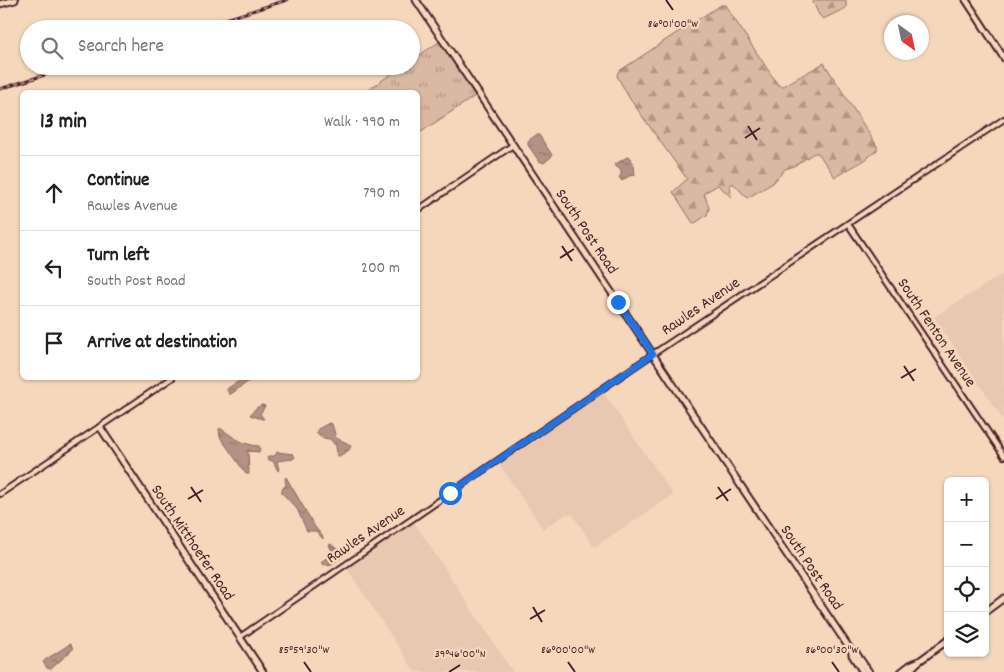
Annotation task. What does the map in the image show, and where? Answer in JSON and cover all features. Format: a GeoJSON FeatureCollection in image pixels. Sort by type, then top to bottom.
{"type":"FeatureCollection","features":[{"type":"Feature","properties":{"kind":"main road"},"geometry":{"type":"LineString","coordinates":[[0,4],[15,0]]}},
{"type":"Feature","properties":{"kind":"main road","name":"South Post Road"},"geometry":{"type":"LineString","coordinates":[[416,0],[852,652],[858,665],[866,672]]}},
{"type":"Feature","properties":{"kind":"main road"},"geometry":{"type":"LineString","coordinates":[[966,0],[1004,58]]}},
{"type":"Feature","properties":{"kind":"main road","name":"South Mitthoefer Road"},"geometry":{"type":"LineString","coordinates":[[100,427],[263,672]]}},
{"type":"Feature","properties":{"kind":"main road"},"geometry":{"type":"LineString","coordinates":[[989,609],[1004,598]]}},
{"type":"Feature","properties":{"kind":"main road"},"geometry":{"type":"LineString","coordinates":[[908,672],[944,643]]}},
{"type":"Feature","properties":{"kind":"main road","name":"South Post Road"},"geometry":{"type":"LineString","coordinates":[[852,652],[856,653],[866,672]]}},
{"type":"Feature","properties":{"kind":"main road"},"geometry":{"type":"LineString","coordinates":[[900,672],[918,662]]}},
{"type":"Feature","properties":{"kind":"street","name":"Rawles Avenue"},"geometry":{"type":"LineString","coordinates":[[240,637],[653,354],[1004,119]]}},
{"type":"Feature","properties":{"kind":"street"},"geometry":{"type":"LineString","coordinates":[[420,209],[513,145]]}},
{"type":"Feature","properties":{"kind":"street","name":"South Fenton Avenue"},"geometry":{"type":"LineString","coordinates":[[848,224],[1004,456]]}},
{"type":"Feature","properties":{"kind":"street"},"geometry":{"type":"LineString","coordinates":[[0,494],[169,380]]}},
{"type":"Feature","properties":{"kind":"shaded area"},"geometry":{"type":"Polygon","coordinates":[[[1004,273],[1004,421],[934,317],[1004,273]]]}},
{"type":"Feature","properties":{"kind":"shaded area"},"geometry":{"type":"Polygon","coordinates":[[[603,392],[673,495],[594,547],[573,515],[566,514],[543,529],[498,462],[603,392]]]}},
{"type":"Feature","properties":{"kind":"shaded area"},"geometry":{"type":"Polygon","coordinates":[[[414,522],[513,672],[415,672],[346,567],[414,522]]]}},
{"type":"Feature","properties":{"kind":"green space"},"geometry":{"type":"Polygon","coordinates":[[[816,0],[846,0],[846,8],[823,19],[813,2],[816,0]]]}},
{"type":"Feature","properties":{"kind":"green space"},"geometry":{"type":"Polygon","coordinates":[[[721,5],[725,5],[778,85],[783,86],[824,63],[877,146],[877,150],[865,160],[835,177],[818,153],[814,153],[794,166],[785,169],[773,183],[747,198],[734,184],[730,184],[731,197],[718,185],[704,193],[709,208],[707,215],[693,223],[673,192],[687,179],[630,99],[617,76],[618,72],[721,5]]]}},
{"type":"Feature","properties":{"kind":"green space"},"geometry":{"type":"Polygon","coordinates":[[[442,40],[478,94],[420,133],[420,90],[368,90],[390,75],[420,75],[420,55],[442,40]]]}},
{"type":"Feature","properties":{"kind":"water"},"geometry":{"type":"Polygon","coordinates":[[[539,135],[552,155],[544,163],[539,161],[528,145],[528,141],[539,135]]]}},
{"type":"Feature","properties":{"kind":"water"},"geometry":{"type":"Polygon","coordinates":[[[627,157],[630,158],[634,166],[635,175],[629,176],[622,181],[619,177],[621,170],[614,165],[627,157]]]}},
{"type":"Feature","properties":{"kind":"water"},"geometry":{"type":"Polygon","coordinates":[[[241,380],[250,380],[231,394],[227,390],[241,380]]]}},
{"type":"Feature","properties":{"kind":"water"},"geometry":{"type":"Polygon","coordinates":[[[262,405],[265,406],[260,414],[264,419],[250,415],[256,408],[262,405]]]}},
{"type":"Feature","properties":{"kind":"water"},"geometry":{"type":"Polygon","coordinates":[[[329,423],[332,424],[336,438],[351,446],[349,450],[338,457],[336,446],[330,439],[322,438],[316,433],[318,429],[329,423]]]}},
{"type":"Feature","properties":{"kind":"water"},"geometry":{"type":"Polygon","coordinates":[[[220,428],[243,442],[259,446],[259,452],[248,451],[249,474],[246,474],[220,437],[220,428]]]}},
{"type":"Feature","properties":{"kind":"water"},"geometry":{"type":"Polygon","coordinates":[[[277,452],[293,454],[295,457],[293,459],[277,461],[278,471],[273,461],[267,458],[268,456],[275,456],[277,452]]]}},
{"type":"Feature","properties":{"kind":"water"},"geometry":{"type":"Polygon","coordinates":[[[286,477],[323,539],[316,531],[307,531],[297,509],[282,493],[282,489],[286,485],[286,477]]]}},
{"type":"Feature","properties":{"kind":"water"},"geometry":{"type":"Polygon","coordinates":[[[331,544],[338,550],[349,544],[350,551],[332,564],[323,565],[321,562],[333,553],[329,545],[331,544]]]}},
{"type":"Feature","properties":{"kind":"water"},"geometry":{"type":"Polygon","coordinates":[[[70,644],[73,649],[51,669],[47,668],[43,662],[70,644]]]}},
{"type":"Feature","properties":{"kind":"railway"},"geometry":{"type":"LineString","coordinates":[[223,20],[287,0]]}},
{"type":"Feature","properties":{"kind":"railway"},"geometry":{"type":"LineString","coordinates":[[0,89],[44,75]]}},
{"type":"Feature","properties":{"kind":"route"},"geometry":{"type":"LineString","coordinates":[[450,493],[653,354],[618,302]]}}]}
